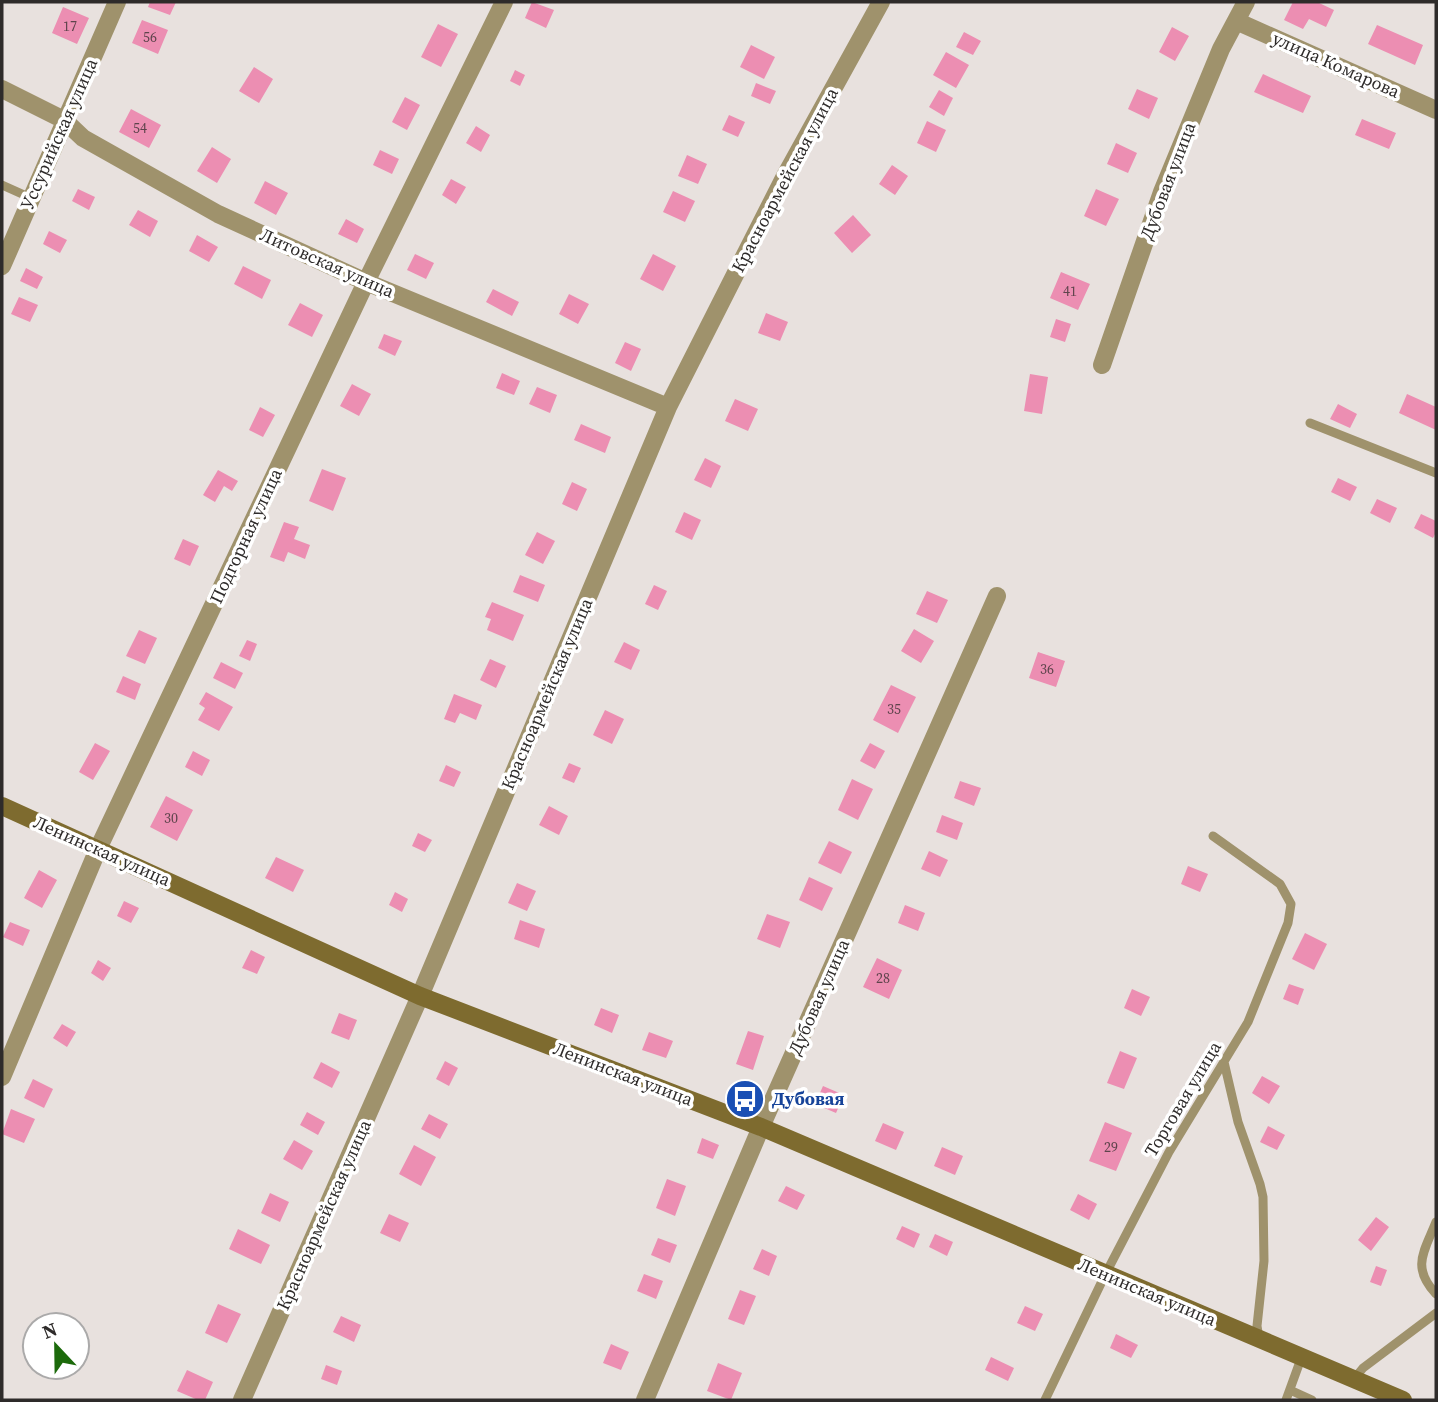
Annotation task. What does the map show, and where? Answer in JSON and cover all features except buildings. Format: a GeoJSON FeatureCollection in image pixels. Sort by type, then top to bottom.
{"type":"FeatureCollection","features":[{"type":"Feature","properties":{"kind":"main road","name":"Ленинская улица"},"geometry":{"type":"LineString","coordinates":[[2,806],[420,996],[761,1128],[1403,1400]]}},
{"type":"Feature","properties":{"kind":"street","name":"Уссурийская улица"},"geometry":{"type":"LineString","coordinates":[[2,266],[117,2]]}},
{"type":"Feature","properties":{"kind":"street","name":"Подгорная улица"},"geometry":{"type":"LineString","coordinates":[[2,1077],[98,849],[366,282],[504,2]]}},
{"type":"Feature","properties":{"kind":"street","name":"Красноармейская улица"},"geometry":{"type":"LineString","coordinates":[[242,1400],[420,996],[668,407],[785,176],[881,2]]}},
{"type":"Feature","properties":{"kind":"street","name":"Дубовая улица"},"geometry":{"type":"LineString","coordinates":[[1102,365],[1162,192],[1221,49],[1246,2]]}},
{"type":"Feature","properties":{"kind":"street","name":"улица Комарова"},"geometry":{"type":"LineString","coordinates":[[1236,21],[1436,110]]}},
{"type":"Feature","properties":{"kind":"street","name":"Литовская улица"},"geometry":{"type":"LineString","coordinates":[[2,89],[64,120],[83,138],[218,214],[366,282],[668,407]]}},
{"type":"Feature","properties":{"kind":"street","name":"Дубовая улица"},"geometry":{"type":"LineString","coordinates":[[645,1400],[761,1128],[997,596]]}},
{"type":"Feature","properties":{"kind":"lane"},"geometry":{"type":"LineString","coordinates":[[2,185],[31,198]]}},
{"type":"Feature","properties":{"kind":"lane"},"geometry":{"type":"LineString","coordinates":[[1310,423],[1436,473]]}},
{"type":"Feature","properties":{"kind":"lane","name":"Торговая улица"},"geometry":{"type":"LineString","coordinates":[[1045,1400],[1105,1275],[1169,1152],[1248,1021],[1288,923],[1291,904],[1280,884],[1213,836]]}},
{"type":"Feature","properties":{"kind":"lane"},"geometry":{"type":"LineString","coordinates":[[1224,1062],[1238,1122],[1261,1184],[1263,1197],[1264,1261],[1257,1325],[1259,1339]]}},
{"type":"Feature","properties":{"kind":"lane"},"geometry":{"type":"LineString","coordinates":[[1436,1223],[1420,1261],[1422,1275],[1436,1294]]}},
{"type":"Feature","properties":{"kind":"lane"},"geometry":{"type":"LineString","coordinates":[[1354,1379],[1363,1368],[1436,1313]]}},
{"type":"Feature","properties":{"kind":"lane"},"geometry":{"type":"LineString","coordinates":[[1302,1356],[1288,1395],[1312,1400]]}},
{"type":"Feature","properties":{"kind":"place","name":"Дубовая"},"geometry":{"type":"Point","coordinates":[745,1099]}}]}
